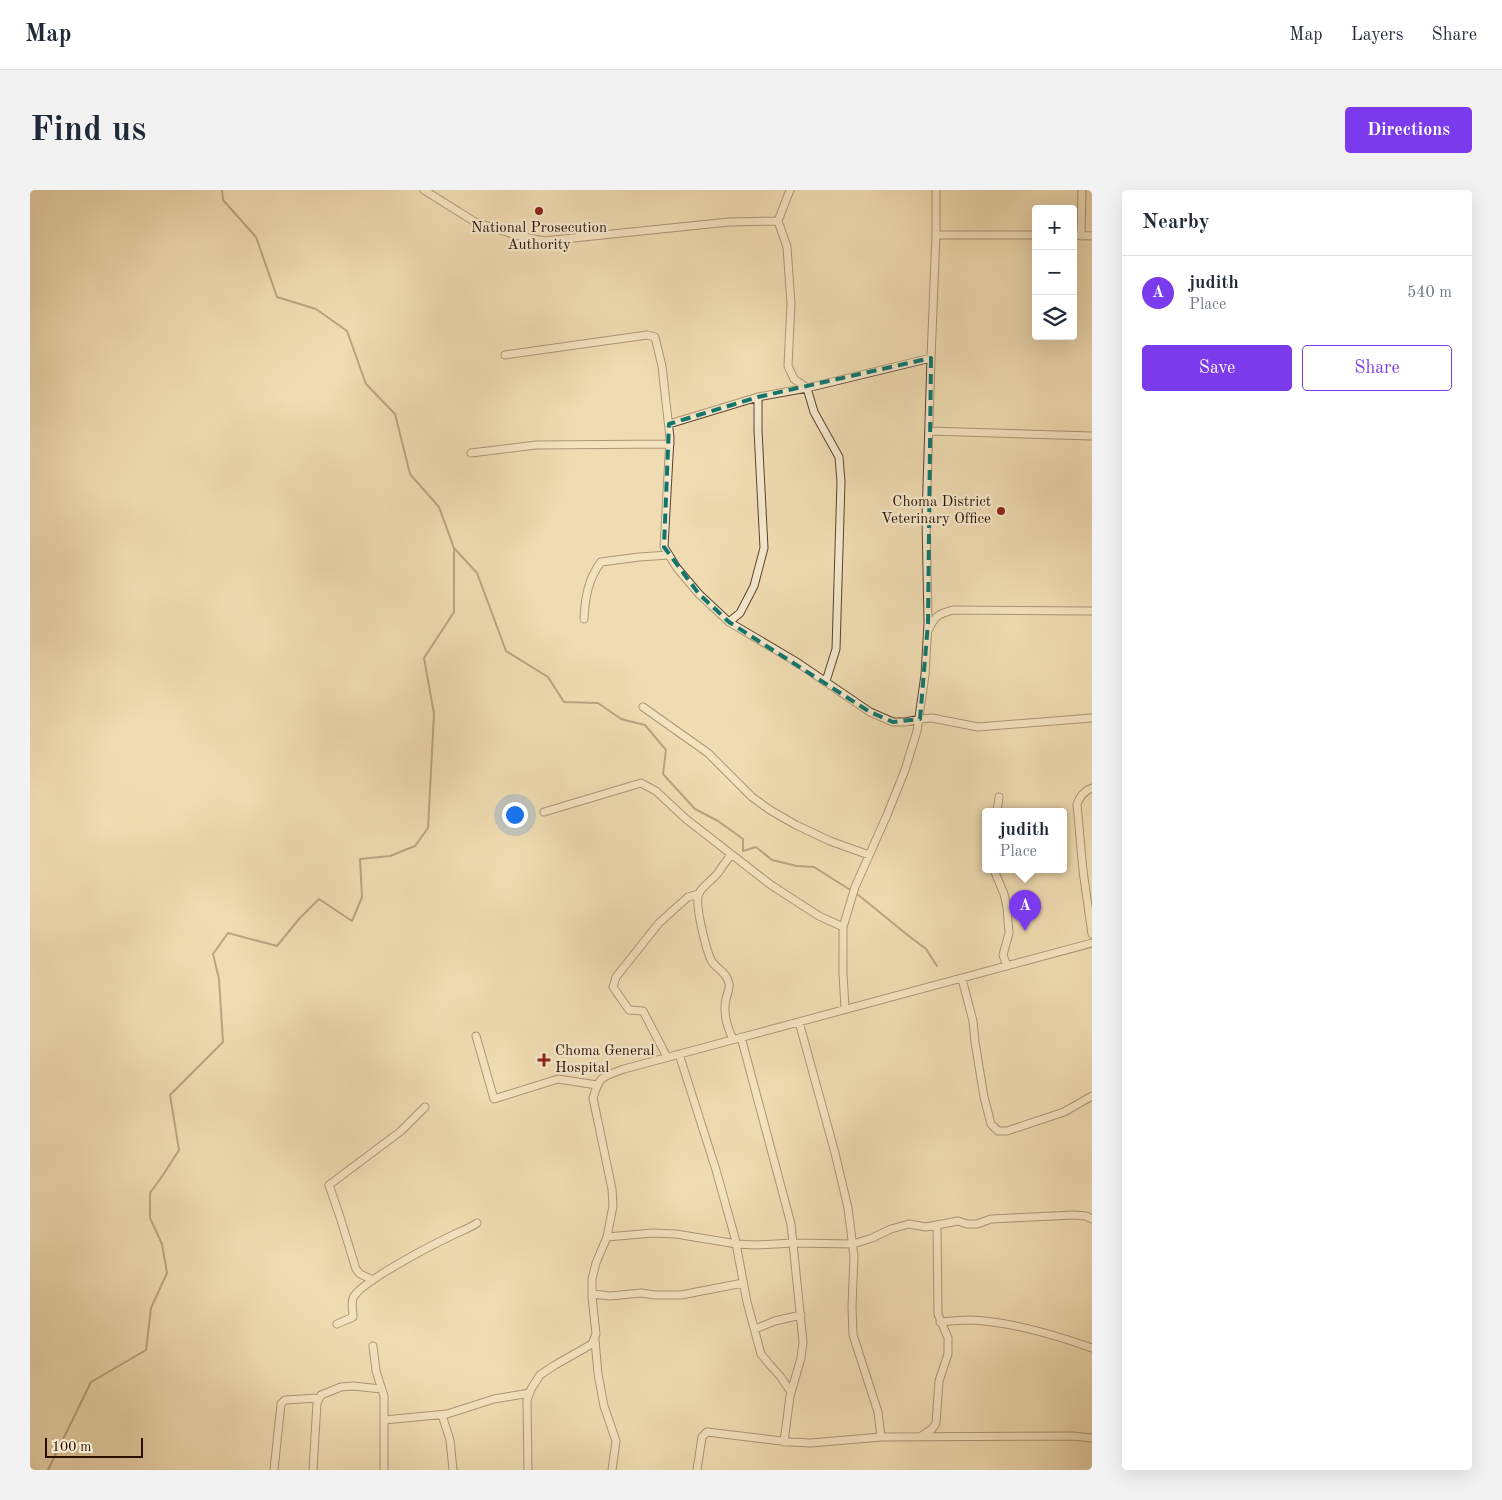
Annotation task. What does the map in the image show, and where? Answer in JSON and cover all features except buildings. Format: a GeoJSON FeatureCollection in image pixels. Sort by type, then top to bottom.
{"type":"FeatureCollection","features":[{"type":"Feature","properties":{"kind":"street"},"geometry":{"type":"LineString","coordinates":[[424,190],[475,222],[519,236],[544,241],[729,222],[778,222]]}},
{"type":"Feature","properties":{"kind":"street"},"geometry":{"type":"LineString","coordinates":[[790,190],[778,222],[787,247],[790,294],[788,366],[794,380],[807,388],[814,412],[839,457],[841,482],[836,648],[826,681]]}},
{"type":"Feature","properties":{"kind":"street"},"geometry":{"type":"LineString","coordinates":[[845,1009],[843,927],[855,886],[905,770],[920,718],[925,675],[927,634],[926,518],[936,190]]}},
{"type":"Feature","properties":{"kind":"street"},"geometry":{"type":"LineString","coordinates":[[1082,190],[1077,236],[1092,236]]}},
{"type":"Feature","properties":{"kind":"street"},"geometry":{"type":"LineString","coordinates":[[936,235],[1032,235]]}},
{"type":"Feature","properties":{"kind":"street"},"geometry":{"type":"LineString","coordinates":[[506,355],[647,335],[654,337],[662,366],[669,424],[670,444],[664,546],[669,555],[677,568],[699,594],[729,622],[795,661],[870,712],[893,722],[932,718],[978,728],[1092,718]]}},
{"type":"Feature","properties":{"kind":"street"},"geometry":{"type":"LineString","coordinates":[[669,424],[758,397],[807,388],[930,358]]}},
{"type":"Feature","properties":{"kind":"street"},"geometry":{"type":"LineString","coordinates":[[729,622],[740,613],[754,586],[764,548],[758,397]]}},
{"type":"Feature","properties":{"kind":"street"},"geometry":{"type":"LineString","coordinates":[[929,431],[1092,436]]}},
{"type":"Feature","properties":{"kind":"street"},"geometry":{"type":"LineString","coordinates":[[471,453],[536,445],[670,444]]}},
{"type":"Feature","properties":{"kind":"street"},"geometry":{"type":"LineString","coordinates":[[584,619],[585,598],[593,573],[601,562],[639,556],[669,555]]}},
{"type":"Feature","properties":{"kind":"street"},"geometry":{"type":"LineString","coordinates":[[927,634],[932,622],[939,614],[953,610],[1092,611]]}},
{"type":"Feature","properties":{"kind":"street"},"geometry":{"type":"LineString","coordinates":[[643,707],[708,752],[752,797],[770,810],[830,841],[869,855]]}},
{"type":"Feature","properties":{"kind":"street"},"geometry":{"type":"LineString","coordinates":[[544,812],[641,783],[656,791],[686,819],[771,885],[819,916],[843,927]]}},
{"type":"Feature","properties":{"kind":"street"},"geometry":{"type":"LineString","coordinates":[[1092,788],[1085,791],[1078,799],[1077,804],[1083,871],[1092,934]]}},
{"type":"Feature","properties":{"kind":"street"},"geometry":{"type":"LineString","coordinates":[[998,808],[999,797]]}},
{"type":"Feature","properties":{"kind":"street"},"geometry":{"type":"LineString","coordinates":[[667,1058],[643,1011],[629,1010],[613,987],[616,977],[659,923],[688,897],[699,894],[717,875],[731,855]]}},
{"type":"Feature","properties":{"kind":"street"},"geometry":{"type":"LineString","coordinates":[[995,873],[1007,907],[1009,933],[1003,955],[1007,966]]}},
{"type":"Feature","properties":{"kind":"street"},"geometry":{"type":"LineString","coordinates":[[699,894],[698,911],[709,954],[713,962],[726,976],[729,983],[726,1000],[726,1018],[727,1027],[733,1039]]}},
{"type":"Feature","properties":{"kind":"street"},"geometry":{"type":"LineString","coordinates":[[612,1470],[616,1441],[604,1406],[598,1374],[595,1340],[596,1324],[592,1294],[592,1279],[596,1263],[607,1237],[613,1206],[593,1098],[597,1084],[602,1077],[733,1039],[1092,943]]}},
{"type":"Feature","properties":{"kind":"street"},"geometry":{"type":"LineString","coordinates":[[962,979],[973,1021],[984,1097],[991,1124],[995,1130],[1003,1132],[1064,1112],[1092,1096]]}},
{"type":"Feature","properties":{"kind":"street"},"geometry":{"type":"LineString","coordinates":[[799,1022],[844,1190],[853,1244],[852,1330],[878,1412],[881,1437]]}},
{"type":"Feature","properties":{"kind":"street"},"geometry":{"type":"LineString","coordinates":[[476,1036],[494,1099],[558,1079],[597,1084]]}},
{"type":"Feature","properties":{"kind":"street"},"geometry":{"type":"LineString","coordinates":[[741,1037],[791,1224],[794,1243],[801,1315],[802,1348],[791,1392],[784,1442]]}},
{"type":"Feature","properties":{"kind":"street"},"geometry":{"type":"LineString","coordinates":[[679,1054],[716,1170],[737,1244],[743,1282],[761,1354],[791,1392]]}},
{"type":"Feature","properties":{"kind":"street"},"geometry":{"type":"LineString","coordinates":[[372,1280],[360,1274],[356,1269],[329,1186],[401,1131],[425,1107]]}},
{"type":"Feature","properties":{"kind":"street"},"geometry":{"type":"LineString","coordinates":[[607,1237],[653,1233],[676,1234],[737,1244],[853,1244],[909,1224],[926,1227],[958,1222],[977,1224],[991,1219],[1074,1216],[1086,1216],[1092,1220]]}},
{"type":"Feature","properties":{"kind":"street"},"geometry":{"type":"LineString","coordinates":[[337,1324],[353,1317],[352,1302],[354,1296],[372,1280],[477,1223]]}},
{"type":"Feature","properties":{"kind":"street"},"geometry":{"type":"LineString","coordinates":[[920,1437],[932,1429],[936,1423],[939,1381],[948,1354],[948,1338],[938,1314],[937,1225]]}},
{"type":"Feature","properties":{"kind":"street"},"geometry":{"type":"LineString","coordinates":[[592,1294],[619,1295],[641,1293],[681,1295],[743,1282]]}},
{"type":"Feature","properties":{"kind":"street"},"geometry":{"type":"LineString","coordinates":[[755,1329],[775,1321],[801,1315]]}},
{"type":"Feature","properties":{"kind":"street"},"geometry":{"type":"LineString","coordinates":[[940,1322],[971,1320],[1010,1326],[1048,1333],[1092,1348]]}},
{"type":"Feature","properties":{"kind":"street"},"geometry":{"type":"LineString","coordinates":[[528,1470],[527,1400],[530,1392],[540,1375],[592,1344],[595,1340]]}},
{"type":"Feature","properties":{"kind":"street"},"geometry":{"type":"LineString","coordinates":[[374,1346],[376,1371],[384,1396],[384,1470]]}},
{"type":"Feature","properties":{"kind":"street"},"geometry":{"type":"LineString","coordinates":[[274,1470],[281,1404],[285,1400],[318,1398],[341,1387],[353,1386],[381,1389]]}},
{"type":"Feature","properties":{"kind":"street"},"geometry":{"type":"LineString","coordinates":[[384,1420],[442,1415],[494,1399],[530,1392]]}},
{"type":"Feature","properties":{"kind":"street"},"geometry":{"type":"LineString","coordinates":[[313,1470],[318,1398]]}},
{"type":"Feature","properties":{"kind":"street"},"geometry":{"type":"LineString","coordinates":[[442,1415],[450,1440],[453,1470]]}},
{"type":"Feature","properties":{"kind":"street"},"geometry":{"type":"LineString","coordinates":[[697,1470],[702,1437],[707,1432],[784,1442],[881,1437],[1074,1436],[1092,1438]]}},
{"type":"Feature","properties":{"kind":"highlighted area"},"geometry":{"type":"Polygon","coordinates":[[[931,358],[928,623],[920,719],[893,722],[870,712],[729,622],[699,594],[664,547],[669,424],[758,397],[931,358]]]}},
{"type":"Feature","properties":{"kind":"waterway"},"geometry":{"type":"LineString","coordinates":[[222,190],[223,200],[256,237],[277,297],[316,309],[347,331],[366,384],[395,414],[410,474],[439,507],[454,548],[477,573],[506,651],[548,677],[564,702],[598,703],[621,719],[645,725],[666,750],[663,774],[695,809],[718,821],[743,839],[743,851],[756,847],[772,860],[797,866],[814,867],[852,891]]}},
{"type":"Feature","properties":{"kind":"waterway"},"geometry":{"type":"LineString","coordinates":[[48,1470],[91,1382],[146,1350],[151,1308],[167,1273],[162,1244],[150,1218],[150,1193],[179,1150],[170,1095],[223,1042],[219,979],[213,954],[228,933],[277,946],[299,919],[319,899],[352,921],[362,897],[360,859],[390,856],[415,846],[428,828],[434,714],[424,658],[454,612],[454,548]]}},
{"type":"Feature","properties":{"kind":"waterway"},"geometry":{"type":"LineString","coordinates":[[856,893],[926,949],[937,966]]}},
{"type":"Feature","properties":{"kind":"place","name":"National Prosecution Authority"},"geometry":{"type":"Point","coordinates":[539,211]}},
{"type":"Feature","properties":{"kind":"place","name":"Choma District Veterinary Office"},"geometry":{"type":"Point","coordinates":[1001,511]}},
{"type":"Feature","properties":{"kind":"place","name":"judith"},"geometry":{"type":"Point","coordinates":[1025,931]}},
{"type":"Feature","properties":{"kind":"place","name":"Choma General Hospital"},"geometry":{"type":"Point","coordinates":[544,1060]}}]}
